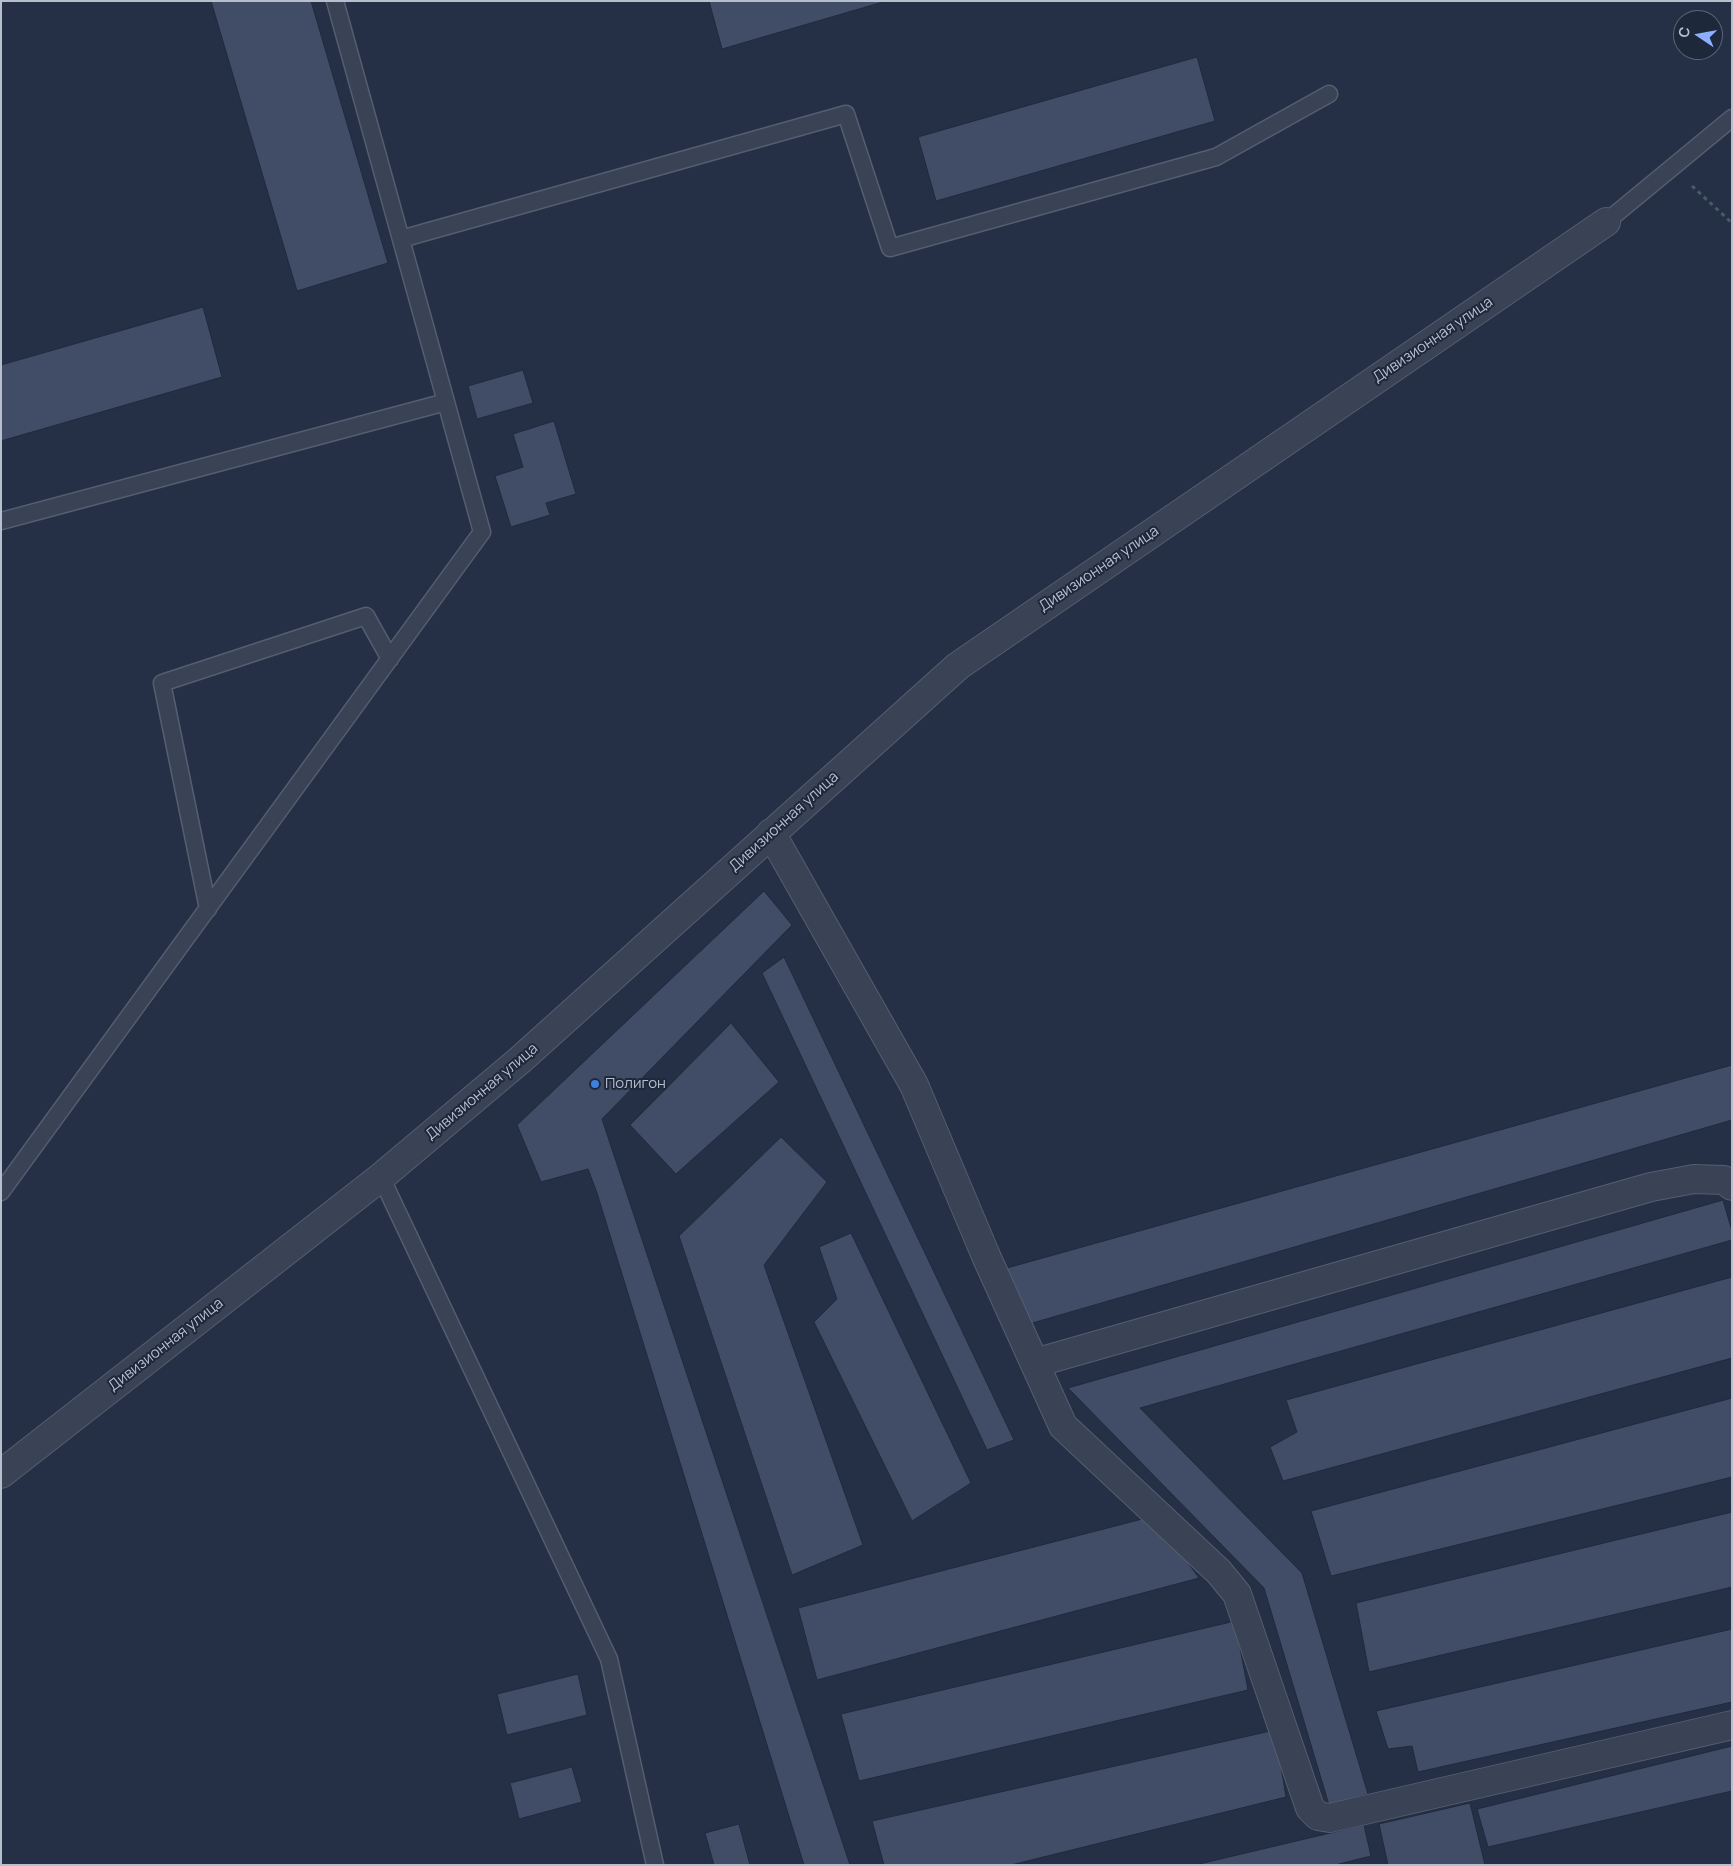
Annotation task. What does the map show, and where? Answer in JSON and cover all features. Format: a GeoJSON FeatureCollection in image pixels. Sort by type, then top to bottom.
{"type":"FeatureCollection","features":[{"type":"Feature","properties":{"kind":"street","name":"Дивизионная улица"},"geometry":{"type":"LineString","coordinates":[[1,1474],[381,1177],[520,1060],[958,666],[1606,222]]}},
{"type":"Feature","properties":{"kind":"street"},"geometry":{"type":"LineString","coordinates":[[771,833],[914,1085],[986,1256],[1063,1426],[1218,1572],[1237,1594],[1310,1808],[1318,1816],[1330,1818],[1340,1816],[1732,1724]]}},
{"type":"Feature","properties":{"kind":"street"},"geometry":{"type":"LineString","coordinates":[[1034,1364],[1651,1188],[1694,1179],[1724,1180],[1732,1186]]}},
{"type":"Feature","properties":{"kind":"lane"},"geometry":{"type":"LineString","coordinates":[[1,1192],[482,532],[335,1]]}},
{"type":"Feature","properties":{"kind":"lane"},"geometry":{"type":"LineString","coordinates":[[401,239],[846,114],[890,248],[1216,157],[1329,94]]}},
{"type":"Feature","properties":{"kind":"lane"},"geometry":{"type":"LineString","coordinates":[[1606,222],[1732,118]]}},
{"type":"Feature","properties":{"kind":"lane"},"geometry":{"type":"LineString","coordinates":[[1,521],[446,402]]}},
{"type":"Feature","properties":{"kind":"lane"},"geometry":{"type":"LineString","coordinates":[[208,909],[162,683],[366,616],[390,659]]}},
{"type":"Feature","properties":{"kind":"lane"},"geometry":{"type":"LineString","coordinates":[[381,1177],[609,1659],[655,1865]]}},
{"type":"Feature","properties":{"kind":"path"},"geometry":{"type":"LineString","coordinates":[[1672,168],[1732,223]]}},
{"type":"Feature","properties":{"kind":"building"},"geometry":{"type":"Polygon","coordinates":[[[211,1],[311,1],[388,263],[297,291],[211,1]]]}},
{"type":"Feature","properties":{"kind":"building"},"geometry":{"type":"Polygon","coordinates":[[[709,1],[883,1],[883,2],[722,49],[709,1]]]}},
{"type":"Feature","properties":{"kind":"building"},"geometry":{"type":"Polygon","coordinates":[[[1197,57],[1215,121],[936,201],[918,137],[1197,57]]]}},
{"type":"Feature","properties":{"kind":"building"},"geometry":{"type":"Polygon","coordinates":[[[203,307],[222,377],[1,441],[1,365],[203,307]]]}},
{"type":"Feature","properties":{"kind":"building"},"geometry":{"type":"Polygon","coordinates":[[[523,370],[533,403],[477,419],[468,386],[523,370]]]}},
{"type":"Feature","properties":{"kind":"building"},"geometry":{"type":"Polygon","coordinates":[[[554,421],[576,494],[546,503],[550,515],[511,527],[495,476],[523,467],[513,434],[554,421]]]}},
{"type":"Feature","properties":{"kind":"building"},"geometry":{"type":"Polygon","coordinates":[[[764,891],[792,925],[602,1119],[850,1865],[804,1865],[588,1169],[541,1182],[517,1125],[764,891]]]}},
{"type":"Feature","properties":{"kind":"building"},"geometry":{"type":"Polygon","coordinates":[[[784,957],[1014,1440],[987,1450],[762,973],[784,957]]]}},
{"type":"Feature","properties":{"kind":"building"},"geometry":{"type":"Polygon","coordinates":[[[731,1023],[779,1082],[676,1174],[630,1125],[731,1023]]]}},
{"type":"Feature","properties":{"kind":"building"},"geometry":{"type":"Polygon","coordinates":[[[1732,1065],[1732,1120],[1029,1324],[1007,1268],[1732,1065]]]}},
{"type":"Feature","properties":{"kind":"building"},"geometry":{"type":"Polygon","coordinates":[[[781,1137],[827,1182],[764,1265],[863,1545],[792,1575],[679,1236],[781,1137]]]}},
{"type":"Feature","properties":{"kind":"building"},"geometry":{"type":"Polygon","coordinates":[[[1723,1200],[1732,1231],[1732,1240],[1140,1408],[1302,1573],[1368,1794],[1329,1805],[1264,1588],[1068,1388],[1723,1200]]]}},
{"type":"Feature","properties":{"kind":"building"},"geometry":{"type":"Polygon","coordinates":[[[851,1233],[971,1483],[912,1521],[814,1322],[837,1299],[819,1247],[851,1233]]]}},
{"type":"Feature","properties":{"kind":"building"},"geometry":{"type":"Polygon","coordinates":[[[1732,1277],[1732,1358],[1283,1481],[1270,1447],[1297,1432],[1286,1400],[1732,1277]]]}},
{"type":"Feature","properties":{"kind":"building"},"geometry":{"type":"Polygon","coordinates":[[[1732,1398],[1732,1477],[1331,1576],[1311,1511],[1732,1398]]]}},
{"type":"Feature","properties":{"kind":"building"},"geometry":{"type":"Polygon","coordinates":[[[1732,1512],[1732,1587],[1369,1672],[1356,1603],[1732,1512]]]}},
{"type":"Feature","properties":{"kind":"building"},"geometry":{"type":"Polygon","coordinates":[[[1154,1516],[1199,1578],[817,1680],[798,1608],[1154,1516]]]}},
{"type":"Feature","properties":{"kind":"building"},"geometry":{"type":"Polygon","coordinates":[[[1235,1621],[1248,1690],[859,1781],[841,1714],[1235,1621]]]}},
{"type":"Feature","properties":{"kind":"building"},"geometry":{"type":"Polygon","coordinates":[[[1732,1629],[1732,1702],[1418,1772],[1412,1746],[1388,1749],[1376,1711],[1732,1629]]]}},
{"type":"Feature","properties":{"kind":"building"},"geometry":{"type":"Polygon","coordinates":[[[578,1674],[587,1715],[507,1735],[497,1694],[578,1674]]]}},
{"type":"Feature","properties":{"kind":"building"},"geometry":{"type":"Polygon","coordinates":[[[1275,1730],[1286,1797],[1011,1865],[884,1865],[872,1821],[1275,1730]]]}},
{"type":"Feature","properties":{"kind":"building"},"geometry":{"type":"Polygon","coordinates":[[[1732,1746],[1732,1791],[1488,1847],[1477,1809],[1732,1746]]]}},
{"type":"Feature","properties":{"kind":"building"},"geometry":{"type":"Polygon","coordinates":[[[572,1767],[582,1802],[519,1819],[510,1783],[572,1767]]]}},
{"type":"Feature","properties":{"kind":"building"},"geometry":{"type":"Polygon","coordinates":[[[1470,1803],[1485,1865],[1388,1865],[1379,1824],[1470,1803]]]}},
{"type":"Feature","properties":{"kind":"building"},"geometry":{"type":"Polygon","coordinates":[[[739,1824],[750,1865],[714,1865],[705,1833],[739,1824]]]}},
{"type":"Feature","properties":{"kind":"building"},"geometry":{"type":"Polygon","coordinates":[[[1364,1825],[1371,1856],[1335,1865],[1195,1865],[1364,1825]]]}},
{"type":"Feature","properties":{"kind":"place","name":"Полигон"},"geometry":{"type":"Point","coordinates":[595,1084]}}]}
